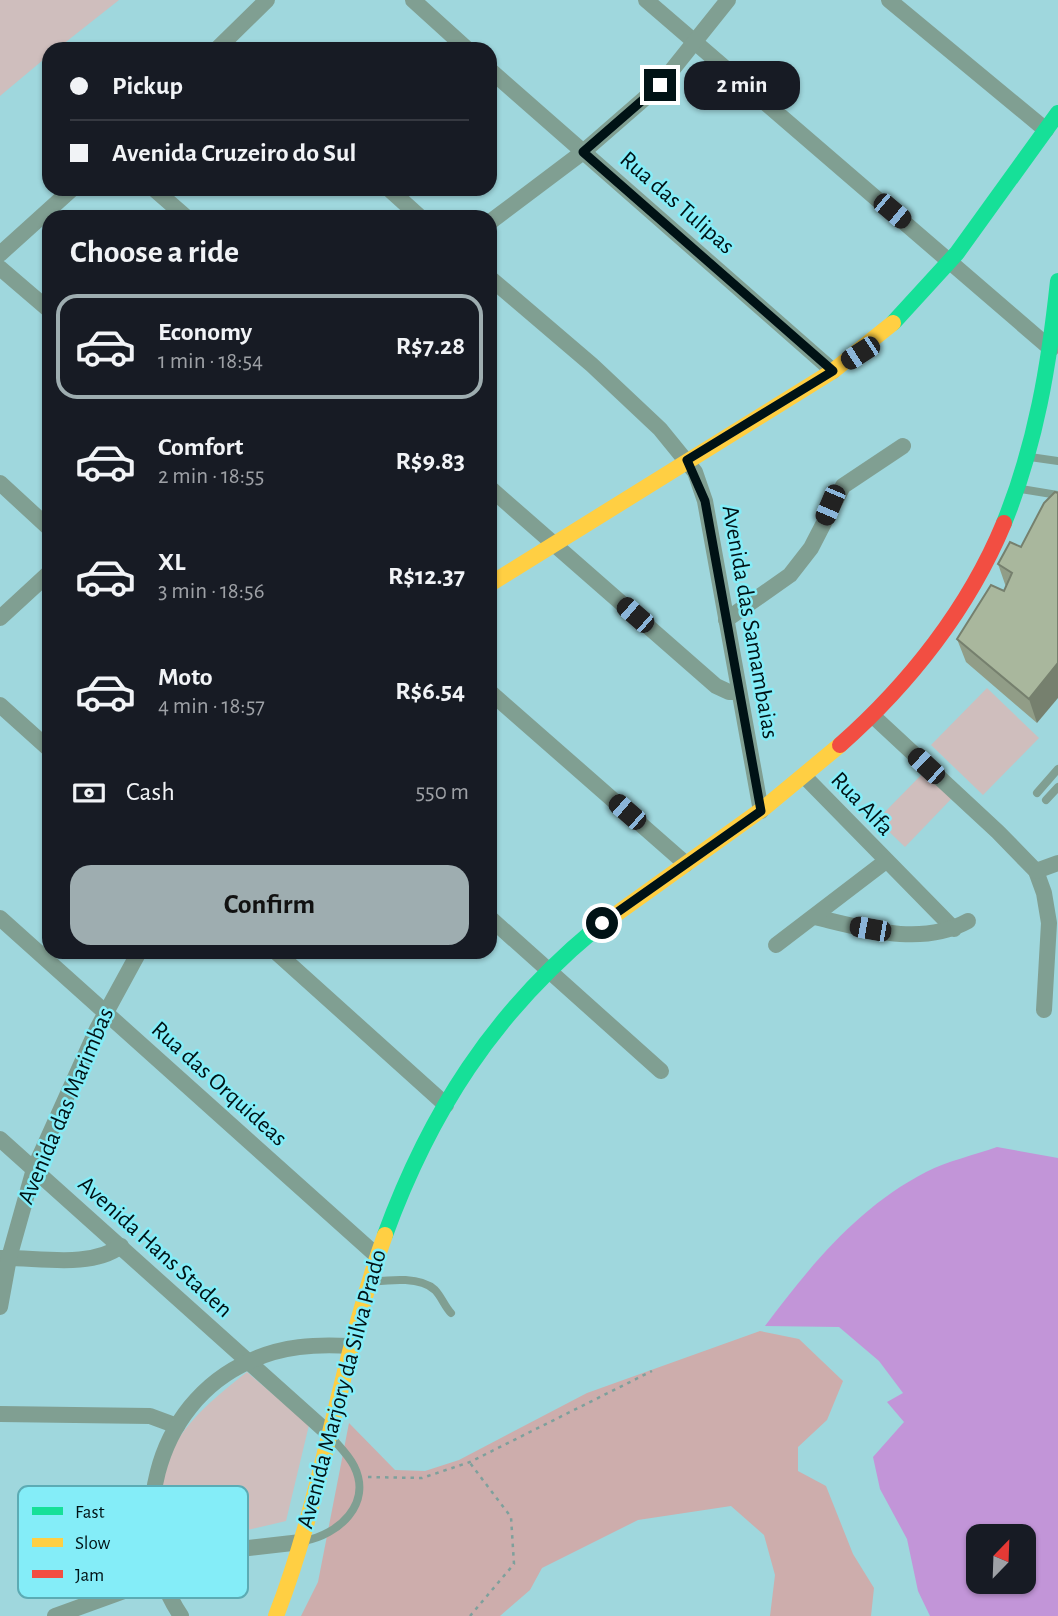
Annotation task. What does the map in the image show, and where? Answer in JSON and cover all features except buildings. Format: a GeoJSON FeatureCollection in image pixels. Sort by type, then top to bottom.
{"type":"FeatureCollection","features":[{"type":"Feature","properties":{"kind":"main road"},"geometry":{"type":"LineString","coordinates":[[497,580],[833,371],[886,333],[952,261],[1058,113]]}},
{"type":"Feature","properties":{"kind":"main road","name":"Avenida Marjory da Silva Prado"},"geometry":{"type":"LineString","coordinates":[[276,1616],[301,1542],[350,1346],[376,1255],[412,1170],[446,1105],[490,1035],[547,970],[621,907],[806,778],[873,716],[948,635],[1018,489],[1051,349],[1058,281]]}},
{"type":"Feature","properties":{"kind":"street"},"geometry":{"type":"LineString","coordinates":[[228,42],[267,0]]}},
{"type":"Feature","properties":{"kind":"street"},"geometry":{"type":"LineString","coordinates":[[413,0],[459,42]]}},
{"type":"Feature","properties":{"kind":"street"},"geometry":{"type":"LineString","coordinates":[[646,0],[1051,349]]}},
{"type":"Feature","properties":{"kind":"street"},"geometry":{"type":"LineString","coordinates":[[497,217],[583,152],[660,85],[696,44],[728,0]]}},
{"type":"Feature","properties":{"kind":"street"},"geometry":{"type":"LineString","coordinates":[[889,0],[1046,130]]}},
{"type":"Feature","properties":{"kind":"street","name":"Rua das Tulipas"},"geometry":{"type":"LineString","coordinates":[[497,76],[833,371]]}},
{"type":"Feature","properties":{"kind":"street"},"geometry":{"type":"LineString","coordinates":[[49,210],[64,196]]}},
{"type":"Feature","properties":{"kind":"street"},"geometry":{"type":"LineString","coordinates":[[162,196],[178,210]]}},
{"type":"Feature","properties":{"kind":"street"},"geometry":{"type":"LineString","coordinates":[[397,196],[412,210]]}},
{"type":"Feature","properties":{"kind":"street"},"geometry":{"type":"LineString","coordinates":[[0,254],[42,216]]}},
{"type":"Feature","properties":{"kind":"street"},"geometry":{"type":"LineString","coordinates":[[0,268],[42,304]]}},
{"type":"Feature","properties":{"kind":"street","name":"Avenida das Samambaias"},"geometry":{"type":"LineString","coordinates":[[497,284],[631,401],[687,460],[705,501],[761,811]]}},
{"type":"Feature","properties":{"kind":"street"},"geometry":{"type":"LineString","coordinates":[[726,620],[790,575],[811,548],[834,498],[843,486],[903,446]]}},
{"type":"Feature","properties":{"kind":"street"},"geometry":{"type":"LineString","coordinates":[[0,483],[42,522]]}},
{"type":"Feature","properties":{"kind":"street"},"geometry":{"type":"LineString","coordinates":[[497,494],[716,686],[729,692],[738,692]]}},
{"type":"Feature","properties":{"kind":"street"},"geometry":{"type":"LineString","coordinates":[[0,618],[42,579]]}},
{"type":"Feature","properties":{"kind":"street"},"geometry":{"type":"LineString","coordinates":[[497,698],[686,864]]}},
{"type":"Feature","properties":{"kind":"street"},"geometry":{"type":"LineString","coordinates":[[0,705],[42,743]]}},
{"type":"Feature","properties":{"kind":"street"},"geometry":{"type":"LineString","coordinates":[[873,716],[1005,833],[1036,872],[1048,908],[1053,962],[1044,1010]]}},
{"type":"Feature","properties":{"kind":"street","name":"Rua Alfa"},"geometry":{"type":"LineString","coordinates":[[806,778],[886,861],[961,925],[935,935],[915,935],[816,917]]}},
{"type":"Feature","properties":{"kind":"street","name":"Rua Alfa"},"geometry":{"type":"LineString","coordinates":[[776,946],[886,861]]}},
{"type":"Feature","properties":{"kind":"street"},"geometry":{"type":"LineString","coordinates":[[1036,872],[1058,863]]}},
{"type":"Feature","properties":{"kind":"street","name":"Rua das Orquideas"},"geometry":{"type":"LineString","coordinates":[[0,918],[42,956]]}},
{"type":"Feature","properties":{"kind":"street"},"geometry":{"type":"LineString","coordinates":[[497,924],[661,1072]]}},
{"type":"Feature","properties":{"kind":"street","name":"Rua das Orquideas"},"geometry":{"type":"LineString","coordinates":[[45,959],[376,1255]]}},
{"type":"Feature","properties":{"kind":"street","name":"Avenida das Marimbas"},"geometry":{"type":"LineString","coordinates":[[0,1307],[5,1258],[34,1169],[105,1013],[135,959]]}},
{"type":"Feature","properties":{"kind":"street"},"geometry":{"type":"LineString","coordinates":[[284,959],[446,1105]]}},
{"type":"Feature","properties":{"kind":"street","name":"Avenida Hans Staden"},"geometry":{"type":"LineString","coordinates":[[0,1139],[328,1433]]}},
{"type":"Feature","properties":{"kind":"street"},"geometry":{"type":"LineString","coordinates":[[5,1258],[93,1259],[111,1254],[121,1247]]}},
{"type":"Feature","properties":{"kind":"street"},"geometry":{"type":"LineString","coordinates":[[155,1486],[159,1464],[177,1426],[208,1388],[249,1361],[297,1346],[350,1346]]}},
{"type":"Feature","properties":{"kind":"street"},"geometry":{"type":"LineString","coordinates":[[0,1414],[150,1416],[177,1426]]}},
{"type":"Feature","properties":{"kind":"street"},"geometry":{"type":"LineString","coordinates":[[248,1548],[301,1542]]}},
{"type":"Feature","properties":{"kind":"street"},"geometry":{"type":"LineString","coordinates":[[55,1616],[110,1598]]}},
{"type":"Feature","properties":{"kind":"street"},"geometry":{"type":"LineString","coordinates":[[172,1598],[181,1616]]}},
{"type":"Feature","properties":{"kind":"lane"},"geometry":{"type":"LineString","coordinates":[[1027,456],[1058,461]]}},
{"type":"Feature","properties":{"kind":"lane"},"geometry":{"type":"LineString","coordinates":[[1018,489],[1058,495]]}},
{"type":"Feature","properties":{"kind":"lane"},"geometry":{"type":"LineString","coordinates":[[1037,793],[1058,769]]}},
{"type":"Feature","properties":{"kind":"lane"},"geometry":{"type":"LineString","coordinates":[[1046,800],[1058,787]]}},
{"type":"Feature","properties":{"kind":"lane"},"geometry":{"type":"LineString","coordinates":[[368,1283],[390,1279],[435,1289],[451,1313]]}},
{"type":"Feature","properties":{"kind":"lane"},"geometry":{"type":"LineString","coordinates":[[301,1542],[328,1535],[341,1527],[355,1504],[358,1476],[353,1465],[328,1433]]}},
{"type":"Feature","properties":{"kind":"path"},"geometry":{"type":"LineString","coordinates":[[358,1476],[422,1478],[470,1462],[652,1371]]}},
{"type":"Feature","properties":{"kind":"path"},"geometry":{"type":"LineString","coordinates":[[470,1462],[511,1517],[514,1564],[470,1616]]}},
{"type":"Feature","properties":{"kind":"shaded area"},"geometry":{"type":"Polygon","coordinates":[[[0,0],[119,0],[66,42],[42,42],[42,61],[0,96],[0,0]]]}},
{"type":"Feature","properties":{"kind":"shaded area"},"geometry":{"type":"Polygon","coordinates":[[[987,688],[1039,738],[983,795],[931,745],[987,688]]]}},
{"type":"Feature","properties":{"kind":"shaded area"},"geometry":{"type":"Polygon","coordinates":[[[927,769],[954,796],[905,847],[877,820],[927,769]]]}},
{"type":"Feature","properties":{"kind":"shaded area"},"geometry":{"type":"Polygon","coordinates":[[[997,1147],[1058,1158],[1058,1616],[930,1616],[918,1591],[907,1539],[880,1489],[873,1457],[904,1422],[887,1402],[903,1393],[879,1361],[839,1327],[765,1326],[818,1260],[857,1220],[901,1186],[952,1161],[997,1147]]]}},
{"type":"Feature","properties":{"kind":"shaded area"},"geometry":{"type":"Polygon","coordinates":[[[760,1331],[799,1339],[843,1381],[827,1420],[798,1447],[798,1471],[826,1486],[853,1554],[874,1588],[871,1616],[770,1616],[775,1575],[764,1535],[731,1506],[638,1520],[542,1568],[530,1590],[500,1616],[301,1616],[318,1582],[349,1423],[395,1470],[425,1471],[459,1460],[587,1393],[760,1331]]]}},
{"type":"Feature","properties":{"kind":"shaded area"},"geometry":{"type":"Polygon","coordinates":[[[247,1372],[309,1425],[286,1521],[248,1530],[248,1486],[162,1486],[164,1471],[180,1437],[191,1422],[247,1372]]]}},
{"type":"Feature","properties":{"kind":"traffic: fast"},"geometry":{"type":"LineString","coordinates":[[893,323],[957,253],[1058,113]]}},
{"type":"Feature","properties":{"kind":"traffic: fast"},"geometry":{"type":"LineString","coordinates":[[1004,523],[1025,464],[1040,404],[1058,281]]}},
{"type":"Feature","properties":{"kind":"traffic: fast"},"geometry":{"type":"LineString","coordinates":[[385,1235],[422,1147],[468,1068],[525,996],[594,930]]}},
{"type":"Feature","properties":{"kind":"traffic: slow"},"geometry":{"type":"LineString","coordinates":[[497,580],[833,371],[893,323]]}},
{"type":"Feature","properties":{"kind":"traffic: slow"},"geometry":{"type":"LineString","coordinates":[[594,930],[764,808],[840,745]]}},
{"type":"Feature","properties":{"kind":"traffic: slow"},"geometry":{"type":"LineString","coordinates":[[276,1616],[307,1522],[369,1282],[385,1235]]}},
{"type":"Feature","properties":{"kind":"traffic: jam"},"geometry":{"type":"LineString","coordinates":[[840,745],[890,697],[935,643],[973,585],[1004,523]]}},
{"type":"Feature","properties":{"kind":"route"},"geometry":{"type":"LineString","coordinates":[[602,923],[621,907],[761,811],[705,501],[701,485],[687,460],[833,371],[583,152],[660,85]]}}]}
